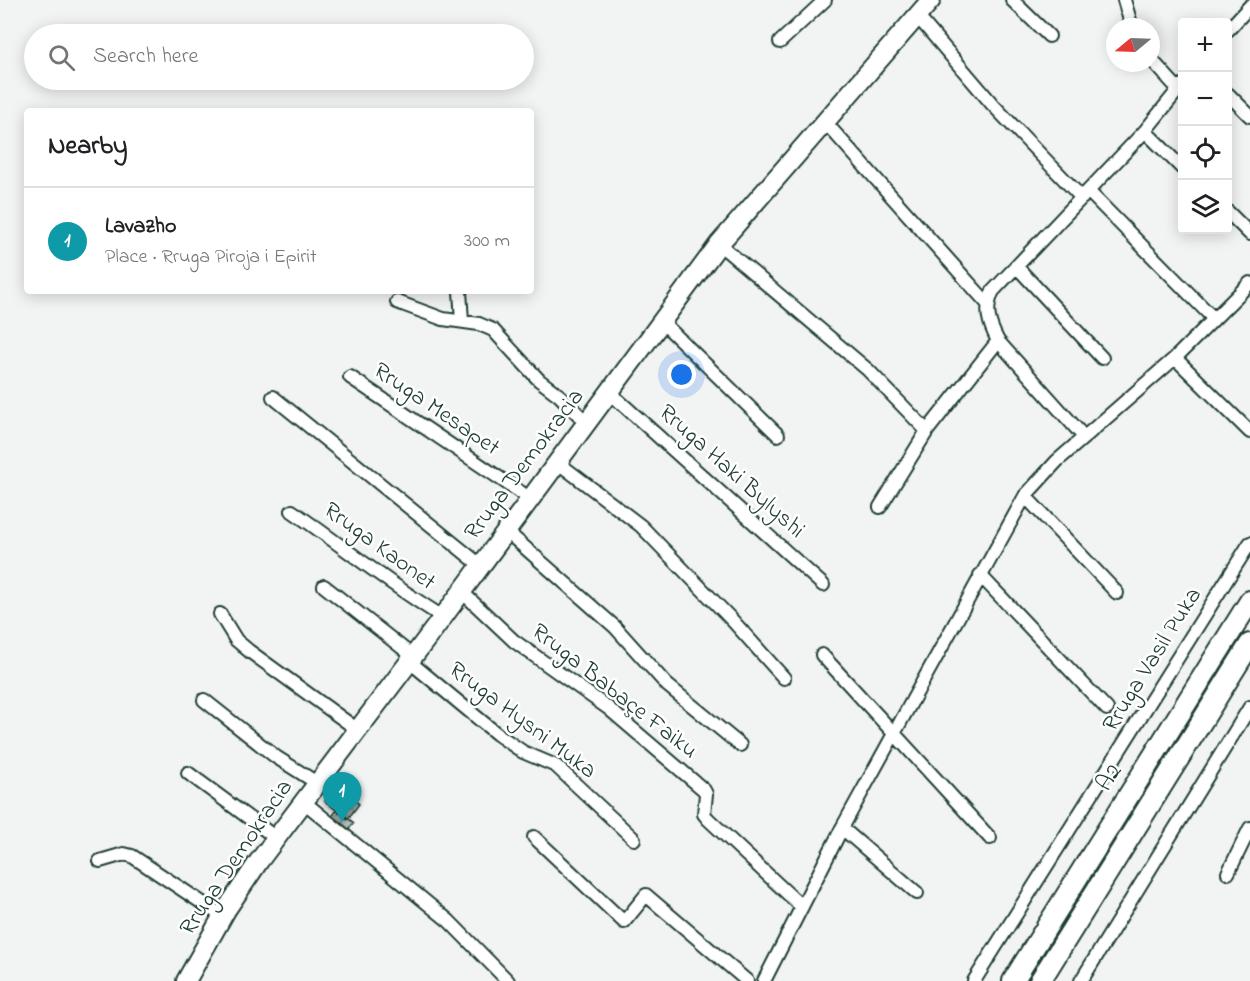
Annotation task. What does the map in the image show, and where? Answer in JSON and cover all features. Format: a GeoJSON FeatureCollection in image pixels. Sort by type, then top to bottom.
{"type":"FeatureCollection","features":[{"type":"Feature","properties":{"kind":"main road","name":"Rruga Demokracia"},"geometry":{"type":"LineString","coordinates":[[186,981],[222,916],[276,838],[462,592],[718,244],[931,0]]}},
{"type":"Feature","properties":{"kind":"main road","name":"A2"},"geometry":{"type":"LineString","coordinates":[[1013,981],[1250,601]]}},
{"type":"Feature","properties":{"kind":"main road","name":"A2"},"geometry":{"type":"LineString","coordinates":[[1040,981],[1250,644]]}},
{"type":"Feature","properties":{"kind":"street"},"geometry":{"type":"LineString","coordinates":[[780,42],[825,0]]}},
{"type":"Feature","properties":{"kind":"street"},"geometry":{"type":"LineString","coordinates":[[1012,0],[1049,36]]}},
{"type":"Feature","properties":{"kind":"street"},"geometry":{"type":"LineString","coordinates":[[1124,0],[1129,18]]}},
{"type":"Feature","properties":{"kind":"street"},"geometry":{"type":"LineString","coordinates":[[1232,25],[1250,6]]}},
{"type":"Feature","properties":{"kind":"street"},"geometry":{"type":"LineString","coordinates":[[918,16],[993,105],[1214,319]]}},
{"type":"Feature","properties":{"kind":"street"},"geometry":{"type":"LineString","coordinates":[[1160,68],[1178,86]]}},
{"type":"Feature","properties":{"kind":"street"},"geometry":{"type":"LineString","coordinates":[[987,303],[993,291],[1145,131],[1178,90]]}},
{"type":"Feature","properties":{"kind":"street"},"geometry":{"type":"LineString","coordinates":[[1232,99],[1250,116]]}},
{"type":"Feature","properties":{"kind":"street"},"geometry":{"type":"LineString","coordinates":[[825,122],[987,303],[992,328],[998,341],[1084,437]]}},
{"type":"Feature","properties":{"kind":"street"},"geometry":{"type":"LineString","coordinates":[[1145,131],[1178,164]]}},
{"type":"Feature","properties":{"kind":"street"},"geometry":{"type":"LineString","coordinates":[[1232,217],[1250,234]]}},
{"type":"Feature","properties":{"kind":"street"},"geometry":{"type":"LineString","coordinates":[[718,244],[868,370],[927,431]]}},
{"type":"Feature","properties":{"kind":"street"},"geometry":{"type":"LineString","coordinates":[[1016,266],[1102,358]]}},
{"type":"Feature","properties":{"kind":"street"},"geometry":{"type":"LineString","coordinates":[[764,981],[842,828],[1025,496],[1084,437],[1175,358],[1250,283]]}},
{"type":"Feature","properties":{"kind":"street"},"geometry":{"type":"LineString","coordinates":[[460,294],[462,321]]}},
{"type":"Feature","properties":{"kind":"street"},"geometry":{"type":"LineString","coordinates":[[397,302],[443,319],[479,324],[492,330],[539,380],[560,396],[586,422]]}},
{"type":"Feature","properties":{"kind":"street"},"geometry":{"type":"LineString","coordinates":[[661,321],[778,435]]}},
{"type":"Feature","properties":{"kind":"street"},"geometry":{"type":"LineString","coordinates":[[880,507],[927,431],[998,341]]}},
{"type":"Feature","properties":{"kind":"street"},"geometry":{"type":"LineString","coordinates":[[1175,358],[1250,432]]}},
{"type":"Feature","properties":{"kind":"street","name":"Rruga Mesapet"},"geometry":{"type":"LineString","coordinates":[[350,377],[529,498]]}},
{"type":"Feature","properties":{"kind":"street","name":"Rruga Haki Bylyshi"},"geometry":{"type":"LineString","coordinates":[[609,392],[823,585]]}},
{"type":"Feature","properties":{"kind":"street"},"geometry":{"type":"LineString","coordinates":[[273,397],[480,565]]}},
{"type":"Feature","properties":{"kind":"street"},"geometry":{"type":"LineString","coordinates":[[557,462],[641,526],[725,612],[784,678]]}},
{"type":"Feature","properties":{"kind":"street"},"geometry":{"type":"LineString","coordinates":[[1025,496],[1117,593]]}},
{"type":"Feature","properties":{"kind":"street","name":"Rruga Kaonet"},"geometry":{"type":"LineString","coordinates":[[292,511],[360,559],[390,584],[443,617]]}},
{"type":"Feature","properties":{"kind":"street"},"geometry":{"type":"LineString","coordinates":[[505,531],[615,627],[667,685],[740,745]]}},
{"type":"Feature","properties":{"kind":"street","name":"Rruga Vasil Puka"},"geometry":{"type":"LineString","coordinates":[[974,981],[1250,543]]}},
{"type":"Feature","properties":{"kind":"street"},"geometry":{"type":"LineString","coordinates":[[980,575],[1107,709]]}},
{"type":"Feature","properties":{"kind":"street","name":"Rruga Hysni Muka"},"geometry":{"type":"LineString","coordinates":[[324,586],[497,734],[523,752],[556,766],[634,839]]}},
{"type":"Feature","properties":{"kind":"street","name":"Rruga Babaçe Faiku"},"geometry":{"type":"LineString","coordinates":[[462,592],[514,641],[608,708],[704,790],[706,794],[704,814],[708,819],[802,907]]}},
{"type":"Feature","properties":{"kind":"street"},"geometry":{"type":"LineString","coordinates":[[220,614],[236,640],[249,651],[358,730]]}},
{"type":"Feature","properties":{"kind":"street"},"geometry":{"type":"LineString","coordinates":[[822,655],[990,838]]}},
{"type":"Feature","properties":{"kind":"street"},"geometry":{"type":"LineString","coordinates":[[204,700],[276,757],[317,783]]}},
{"type":"Feature","properties":{"kind":"street"},"geometry":{"type":"LineString","coordinates":[[1081,981],[1250,707]]}},
{"type":"Feature","properties":{"kind":"street"},"geometry":{"type":"LineString","coordinates":[[188,773],[276,838]]}},
{"type":"Feature","properties":{"kind":"street"},"geometry":{"type":"LineString","coordinates":[[304,802],[449,921],[508,981]]}},
{"type":"Feature","properties":{"kind":"street"},"geometry":{"type":"LineString","coordinates":[[842,828],[917,893]]}},
{"type":"Feature","properties":{"kind":"street"},"geometry":{"type":"LineString","coordinates":[[1228,873],[1249,832]]}},
{"type":"Feature","properties":{"kind":"street"},"geometry":{"type":"LineString","coordinates":[[534,837],[624,922],[646,895],[747,981]]}},
{"type":"Feature","properties":{"kind":"street"},"geometry":{"type":"LineString","coordinates":[[100,861],[124,854],[132,856],[222,916]]}},
{"type":"Feature","properties":{"kind":"building"},"geometry":{"type":"Polygon","coordinates":[[[336,786],[359,804],[348,819],[325,801],[336,786]]]}},
{"type":"Feature","properties":{"kind":"building"},"geometry":{"type":"Polygon","coordinates":[[[337,810],[354,823],[346,833],[329,820],[337,810]]]}},
{"type":"Feature","properties":{"kind":"place","name":"Lavazho"},"geometry":{"type":"Point","coordinates":[342,822]}}]}
